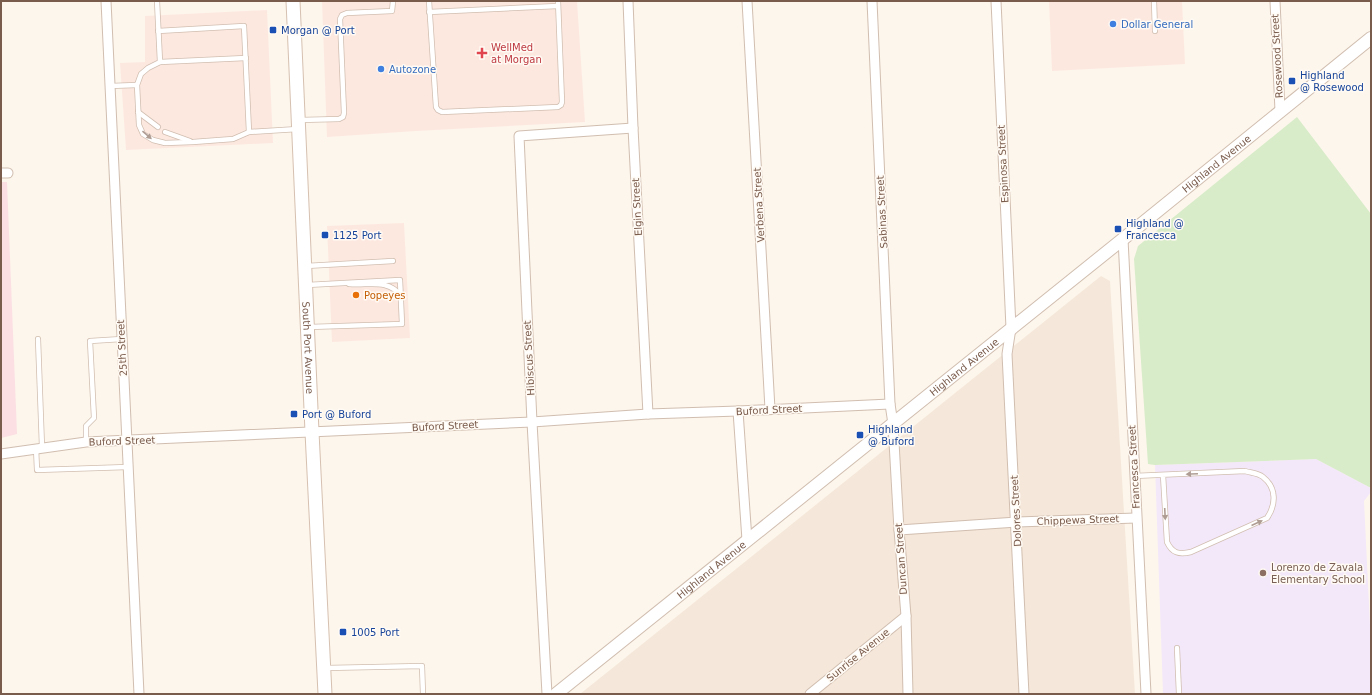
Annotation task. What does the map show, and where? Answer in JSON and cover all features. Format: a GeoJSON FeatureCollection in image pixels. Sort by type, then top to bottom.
{"type":"FeatureCollection","features":[{"type":"Feature","properties":{"kind":"main road","name":"South Port Avenue"},"geometry":{"type":"LineString","coordinates":[[293,1],[307,328],[326,694]]}},
{"type":"Feature","properties":{"kind":"street","name":"25th Street"},"geometry":{"type":"LineString","coordinates":[[106,1],[139,694]]}},
{"type":"Feature","properties":{"kind":"street","name":"Elgin Street"},"geometry":{"type":"LineString","coordinates":[[628,1],[648,414]]}},
{"type":"Feature","properties":{"kind":"street","name":"Verbena Street"},"geometry":{"type":"LineString","coordinates":[[747,1],[770,409]]}},
{"type":"Feature","properties":{"kind":"street","name":"Sabinas Street"},"geometry":{"type":"LineString","coordinates":[[872,1],[890,404],[894,424]]}},
{"type":"Feature","properties":{"kind":"street","name":"Espinosa Street"},"geometry":{"type":"LineString","coordinates":[[996,1],[1011,328]]}},
{"type":"Feature","properties":{"kind":"street","name":"Rosewood Street"},"geometry":{"type":"LineString","coordinates":[[1275,1],[1280,111]]}},
{"type":"Feature","properties":{"kind":"street","name":"Highland Avenue"},"geometry":{"type":"LineString","coordinates":[[556,694],[894,424],[1371,38]]}},
{"type":"Feature","properties":{"kind":"street","name":"Hibiscus Street"},"geometry":{"type":"LineString","coordinates":[[547,694],[532,422],[519,136],[633,128]]}},
{"type":"Feature","properties":{"kind":"street","name":"Francesca Street"},"geometry":{"type":"LineString","coordinates":[[1123,239],[1146,694]]}},
{"type":"Feature","properties":{"kind":"street","name":"Dolores Street"},"geometry":{"type":"LineString","coordinates":[[1011,328],[1008,354],[1024,694]]}},
{"type":"Feature","properties":{"kind":"street","name":"Buford Street"},"geometry":{"type":"LineString","coordinates":[[1,454],[86,442],[532,422],[648,414],[890,404]]}},
{"type":"Feature","properties":{"kind":"street"},"geometry":{"type":"LineString","coordinates":[[738,411],[747,540]]}},
{"type":"Feature","properties":{"kind":"street","name":"Duncan Street"},"geometry":{"type":"LineString","coordinates":[[894,424],[899,530],[906,616],[908,694]]}},
{"type":"Feature","properties":{"kind":"street","name":"Chippewa Street"},"geometry":{"type":"LineString","coordinates":[[899,530],[1017,522],[1136,518]]}},
{"type":"Feature","properties":{"kind":"street","name":"Sunrise Avenue"},"geometry":{"type":"LineString","coordinates":[[810,694],[906,616]]}},
{"type":"Feature","properties":{"kind":"lane"},"geometry":{"type":"LineString","coordinates":[[157,1],[160,62]]}},
{"type":"Feature","properties":{"kind":"lane"},"geometry":{"type":"LineString","coordinates":[[246,58],[160,62],[148,68],[141,74],[137,85],[139,125],[143,134],[153,140],[165,143],[233,139],[249,132],[339,119],[343,117],[340,19],[342,15],[348,13],[392,11],[393,1]]}},
{"type":"Feature","properties":{"kind":"lane"},"geometry":{"type":"LineString","coordinates":[[429,1],[429,12],[436,107],[438,110],[442,112],[558,107],[561,105],[558,3],[429,12]]}},
{"type":"Feature","properties":{"kind":"lane"},"geometry":{"type":"LineString","coordinates":[[1154,1],[1155,31]]}},
{"type":"Feature","properties":{"kind":"lane"},"geometry":{"type":"LineString","coordinates":[[158,31],[244,26],[249,132]]}},
{"type":"Feature","properties":{"kind":"lane"},"geometry":{"type":"LineString","coordinates":[[110,86],[137,85]]}},
{"type":"Feature","properties":{"kind":"lane"},"geometry":{"type":"LineString","coordinates":[[138,112],[158,127]]}},
{"type":"Feature","properties":{"kind":"lane"},"geometry":{"type":"LineString","coordinates":[[165,132],[193,142]]}},
{"type":"Feature","properties":{"kind":"lane"},"geometry":{"type":"LineString","coordinates":[[305,266],[393,261]]}},
{"type":"Feature","properties":{"kind":"lane"},"geometry":{"type":"LineString","coordinates":[[305,285],[400,280],[401,296],[402,324],[307,328]]}},
{"type":"Feature","properties":{"kind":"lane"},"geometry":{"type":"LineString","coordinates":[[340,282],[357,285],[392,286],[401,296]]}},
{"type":"Feature","properties":{"kind":"lane"},"geometry":{"type":"LineString","coordinates":[[38,339],[39,448],[37,470],[128,467]]}},
{"type":"Feature","properties":{"kind":"lane"},"geometry":{"type":"LineString","coordinates":[[86,442],[86,426],[94,418],[90,341],[122,339]]}},
{"type":"Feature","properties":{"kind":"lane"},"geometry":{"type":"LineString","coordinates":[[1134,476],[1245,471],[1258,474],[1270,484],[1274,493],[1272,511],[1267,518],[1191,552],[1185,554],[1176,552],[1171,550],[1167,542],[1163,475]]}},
{"type":"Feature","properties":{"kind":"lane"},"geometry":{"type":"LineString","coordinates":[[1177,648],[1179,694]]}},
{"type":"Feature","properties":{"kind":"lane"},"geometry":{"type":"LineString","coordinates":[[324,668],[422,666],[423,694]]}},
{"type":"Feature","properties":{"kind":"shaded area"},"geometry":{"type":"Polygon","coordinates":[[[322,1],[577,1],[585,122],[327,137],[322,1]]]}},
{"type":"Feature","properties":{"kind":"shaded area"},"geometry":{"type":"Polygon","coordinates":[[[1049,1],[1182,1],[1185,64],[1052,71],[1049,1]]]}},
{"type":"Feature","properties":{"kind":"shaded area"},"geometry":{"type":"Polygon","coordinates":[[[267,10],[273,143],[126,150],[120,63],[145,62],[145,16],[267,10]]]}},
{"type":"Feature","properties":{"kind":"shaded area"},"geometry":{"type":"Polygon","coordinates":[[[1,182],[7,182],[17,434],[1,438],[1,182]]]}},
{"type":"Feature","properties":{"kind":"shaded area"},"geometry":{"type":"Polygon","coordinates":[[[404,223],[410,338],[332,342],[327,226],[404,223]]]}},
{"type":"Feature","properties":{"kind":"shaded area"},"geometry":{"type":"Polygon","coordinates":[[[1101,276],[1110,281],[1135,694],[580,694],[1101,276]]]}},
{"type":"Feature","properties":{"kind":"shaded area","name":"Lorenzo de Zavala Elementary School"},"geometry":{"type":"Polygon","coordinates":[[[1316,459],[1371,488],[1371,492],[1364,501],[1371,646],[1371,694],[1163,694],[1155,465],[1316,459]]]}},
{"type":"Feature","properties":{"kind":"green space"},"geometry":{"type":"Polygon","coordinates":[[[1297,117],[1371,214],[1371,488],[1316,459],[1155,465],[1148,464],[1134,259],[1138,246],[1297,117]]]}},
{"type":"Feature","properties":{"kind":"place","name":"Dollar General"},"geometry":{"type":"Point","coordinates":[1113,24]}},
{"type":"Feature","properties":{"kind":"place","name":"Morgan @ Port"},"geometry":{"type":"Point","coordinates":[273,30]}},
{"type":"Feature","properties":{"kind":"place","name":"WellMed at Morgan"},"geometry":{"type":"Point","coordinates":[482,53]}},
{"type":"Feature","properties":{"kind":"place","name":"Autozone"},"geometry":{"type":"Point","coordinates":[381,69]}},
{"type":"Feature","properties":{"kind":"place","name":"Highland @ Rosewood"},"geometry":{"type":"Point","coordinates":[1292,81]}},
{"type":"Feature","properties":{"kind":"place","name":"Highland @ Francesca"},"geometry":{"type":"Point","coordinates":[1118,229]}},
{"type":"Feature","properties":{"kind":"place","name":"1125 Port"},"geometry":{"type":"Point","coordinates":[325,235]}},
{"type":"Feature","properties":{"kind":"place","name":"Popeyes"},"geometry":{"type":"Point","coordinates":[356,295]}},
{"type":"Feature","properties":{"kind":"place","name":"Port @ Buford"},"geometry":{"type":"Point","coordinates":[294,414]}},
{"type":"Feature","properties":{"kind":"place","name":"Highland @ Buford"},"geometry":{"type":"Point","coordinates":[860,435]}},
{"type":"Feature","properties":{"kind":"place","name":"Lorenzo de Zavala Elementary School"},"geometry":{"type":"Point","coordinates":[1263,573]}},
{"type":"Feature","properties":{"kind":"place","name":"1005 Port"},"geometry":{"type":"Point","coordinates":[343,632]}}]}
